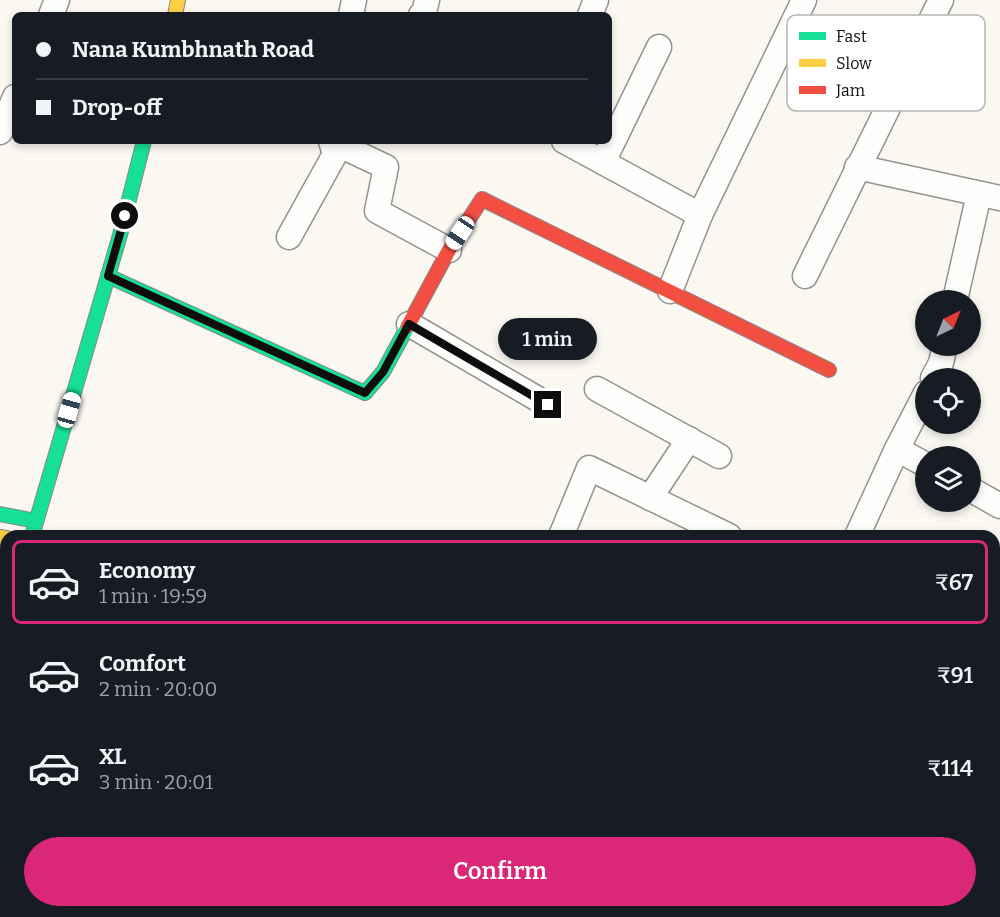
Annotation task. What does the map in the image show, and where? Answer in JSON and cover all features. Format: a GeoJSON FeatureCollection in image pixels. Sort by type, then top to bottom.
{"type":"FeatureCollection","features":[{"type":"Feature","properties":{"kind":"street"},"geometry":{"type":"LineString","coordinates":[[797,15],[804,0]]}},
{"type":"Feature","properties":{"kind":"street"},"geometry":{"type":"LineString","coordinates":[[934,15],[941,0]]}},
{"type":"Feature","properties":{"kind":"street"},"geometry":{"type":"LineString","coordinates":[[670,291],[700,215],[787,35]]}},
{"type":"Feature","properties":{"kind":"street"},"geometry":{"type":"LineString","coordinates":[[612,143],[658,46]]}},
{"type":"Feature","properties":{"kind":"street"},"geometry":{"type":"LineString","coordinates":[[0,132],[12,105]]}},
{"type":"Feature","properties":{"kind":"street"},"geometry":{"type":"LineString","coordinates":[[805,276],[886,111]]}},
{"type":"Feature","properties":{"kind":"street"},"geometry":{"type":"LineString","coordinates":[[34,530],[108,276],[143,144]]}},
{"type":"Feature","properties":{"kind":"street"},"geometry":{"type":"LineString","coordinates":[[289,237],[335,154],[332,144]]}},
{"type":"Feature","properties":{"kind":"street"},"geometry":{"type":"LineString","coordinates":[[337,144],[386,167],[377,212],[449,250]]}},
{"type":"Feature","properties":{"kind":"street"},"geometry":{"type":"LineString","coordinates":[[570,144],[700,215]]}},
{"type":"Feature","properties":{"kind":"street"},"geometry":{"type":"LineString","coordinates":[[603,162],[612,144]]}},
{"type":"Feature","properties":{"kind":"street"},"geometry":{"type":"LineString","coordinates":[[858,167],[990,196],[958,290]]}},
{"type":"Feature","properties":{"kind":"street"},"geometry":{"type":"LineString","coordinates":[[108,276],[365,393],[383,372],[449,250],[482,199],[829,370]]}},
{"type":"Feature","properties":{"kind":"street"},"geometry":{"type":"LineString","coordinates":[[409,324],[548,405]]}},
{"type":"Feature","properties":{"kind":"street"},"geometry":{"type":"LineString","coordinates":[[597,389],[719,456]]}},
{"type":"Feature","properties":{"kind":"street"},"geometry":{"type":"LineString","coordinates":[[860,530],[915,414]]}},
{"type":"Feature","properties":{"kind":"street"},"geometry":{"type":"LineString","coordinates":[[650,498],[689,439]]}},
{"type":"Feature","properties":{"kind":"street"},"geometry":{"type":"LineString","coordinates":[[897,449],[915,459]]}},
{"type":"Feature","properties":{"kind":"street"},"geometry":{"type":"LineString","coordinates":[[563,530],[589,468],[717,530]]}},
{"type":"Feature","properties":{"kind":"street"},"geometry":{"type":"LineString","coordinates":[[981,495],[1000,506]]}},
{"type":"Feature","properties":{"kind":"street"},"geometry":{"type":"LineString","coordinates":[[0,514],[36,521]]}},
{"type":"Feature","properties":{"kind":"traffic: fast"},"geometry":{"type":"LineString","coordinates":[[34,530],[120,235],[143,144]]}},
{"type":"Feature","properties":{"kind":"traffic: fast"},"geometry":{"type":"LineString","coordinates":[[108,276],[365,393],[383,372],[408,326]]}},
{"type":"Feature","properties":{"kind":"traffic: fast"},"geometry":{"type":"LineString","coordinates":[[0,514],[36,521]]}},
{"type":"Feature","properties":{"kind":"traffic: slow"},"geometry":{"type":"LineString","coordinates":[[176,12],[178,0]]}},
{"type":"Feature","properties":{"kind":"traffic: jam"},"geometry":{"type":"LineString","coordinates":[[408,326],[449,250],[482,199],[829,370]]}},
{"type":"Feature","properties":{"kind":"route"},"geometry":{"type":"LineString","coordinates":[[125,216],[108,276],[365,393],[383,372],[409,324],[548,405]]}}]}
